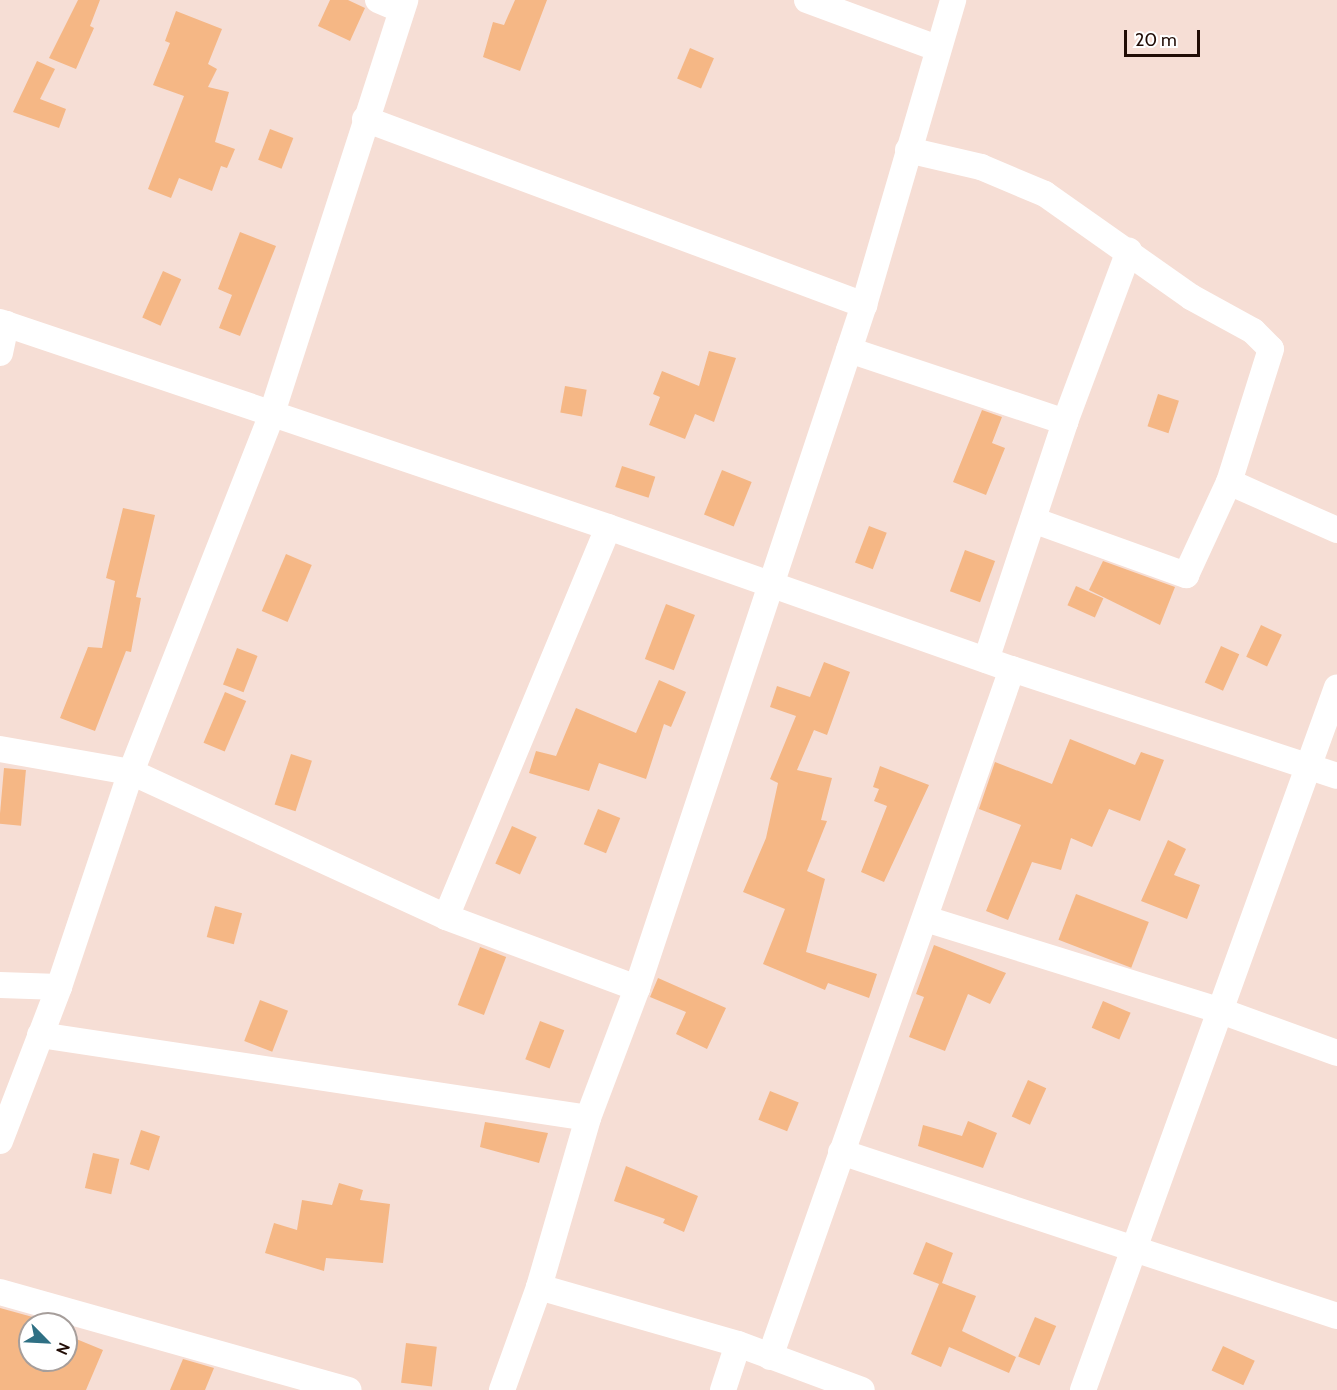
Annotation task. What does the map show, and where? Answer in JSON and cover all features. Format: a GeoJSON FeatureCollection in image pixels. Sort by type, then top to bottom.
{"type":"FeatureCollection","features":[{"type":"Feature","properties":{"kind":"street"},"geometry":{"type":"LineString","coordinates":[[0,1140],[59,987],[131,772],[272,416],[403,5],[378,0]]}},
{"type":"Feature","properties":{"kind":"street"},"geometry":{"type":"LineString","coordinates":[[807,0],[937,48]]}},
{"type":"Feature","properties":{"kind":"street"},"geometry":{"type":"LineString","coordinates":[[502,1390],[539,1287],[588,1118],[637,988],[864,305],[937,48],[953,0]]}},
{"type":"Feature","properties":{"kind":"street"},"geometry":{"type":"LineString","coordinates":[[365,119],[864,305]]}},
{"type":"Feature","properties":{"kind":"street"},"geometry":{"type":"LineString","coordinates":[[908,150],[981,167],[1045,194],[1129,251],[1191,297],[1253,331],[1271,349],[1229,482],[1186,575],[1033,520]]}},
{"type":"Feature","properties":{"kind":"street"},"geometry":{"type":"LineString","coordinates":[[986,660],[1065,422],[1129,251]]}},
{"type":"Feature","properties":{"kind":"street"},"geometry":{"type":"LineString","coordinates":[[0,353],[3,323],[272,416],[608,527],[770,586],[1012,669],[1337,776]]}},
{"type":"Feature","properties":{"kind":"street"},"geometry":{"type":"LineString","coordinates":[[849,350],[1065,422]]}},
{"type":"Feature","properties":{"kind":"street"},"geometry":{"type":"LineString","coordinates":[[1229,482],[1337,530]]}},
{"type":"Feature","properties":{"kind":"street"},"geometry":{"type":"LineString","coordinates":[[446,917],[608,527]]}},
{"type":"Feature","properties":{"kind":"street"},"geometry":{"type":"LineString","coordinates":[[770,1357],[841,1152],[926,919],[1012,669]]}},
{"type":"Feature","properties":{"kind":"street"},"geometry":{"type":"LineString","coordinates":[[1083,1390],[1132,1250],[1311,767],[1337,687]]}},
{"type":"Feature","properties":{"kind":"street"},"geometry":{"type":"LineString","coordinates":[[0,749],[131,772],[446,917],[637,988]]}},
{"type":"Feature","properties":{"kind":"street"},"geometry":{"type":"LineString","coordinates":[[926,919],[1221,1011],[1337,1053]]}},
{"type":"Feature","properties":{"kind":"street"},"geometry":{"type":"LineString","coordinates":[[0,985],[59,987]]}},
{"type":"Feature","properties":{"kind":"street"},"geometry":{"type":"LineString","coordinates":[[40,1035],[588,1118]]}},
{"type":"Feature","properties":{"kind":"street"},"geometry":{"type":"LineString","coordinates":[[841,1152],[1337,1316]]}},
{"type":"Feature","properties":{"kind":"street"},"geometry":{"type":"LineString","coordinates":[[539,1287],[738,1344],[862,1390]]}},
{"type":"Feature","properties":{"kind":"street"},"geometry":{"type":"LineString","coordinates":[[0,1292],[349,1390]]}},
{"type":"Feature","properties":{"kind":"street"},"geometry":{"type":"LineString","coordinates":[[723,1390],[738,1344]]}},
{"type":"Feature","properties":{"kind":"building"},"geometry":{"type":"Polygon","coordinates":[[[78,0],[100,0],[90,26],[94,28],[76,69],[49,58],[78,0]]]}},
{"type":"Feature","properties":{"kind":"building"},"geometry":{"type":"Polygon","coordinates":[[[330,0],[348,0],[365,8],[350,41],[318,26],[330,0]]]}},
{"type":"Feature","properties":{"kind":"building"},"geometry":{"type":"Polygon","coordinates":[[[515,0],[547,0],[520,71],[483,57],[493,22],[504,25],[515,0]]]}},
{"type":"Feature","properties":{"kind":"building"},"geometry":{"type":"Polygon","coordinates":[[[176,11],[222,29],[208,64],[217,69],[208,87],[229,92],[215,142],[235,149],[227,168],[221,166],[212,191],[179,178],[171,198],[148,189],[184,96],[153,85],[170,43],[165,41],[176,11]]]}},
{"type":"Feature","properties":{"kind":"building"},"geometry":{"type":"Polygon","coordinates":[[[690,48],[714,58],[701,89],[677,78],[690,48]]]}},
{"type":"Feature","properties":{"kind":"building"},"geometry":{"type":"Polygon","coordinates":[[[37,61],[55,69],[40,99],[66,109],[59,128],[13,112],[37,61]]]}},
{"type":"Feature","properties":{"kind":"building"},"geometry":{"type":"Polygon","coordinates":[[[270,129],[293,138],[282,169],[258,160],[270,129]]]}},
{"type":"Feature","properties":{"kind":"building"},"geometry":{"type":"Polygon","coordinates":[[[240,232],[276,246],[240,336],[219,328],[232,295],[218,289],[240,232]]]}},
{"type":"Feature","properties":{"kind":"building"},"geometry":{"type":"Polygon","coordinates":[[[163,271],[181,279],[161,326],[142,318],[163,271]]]}},
{"type":"Feature","properties":{"kind":"building"},"geometry":{"type":"Polygon","coordinates":[[[709,351],[736,358],[714,422],[695,414],[685,439],[649,425],[660,397],[653,394],[662,371],[699,386],[709,351]]]}},
{"type":"Feature","properties":{"kind":"building"},"geometry":{"type":"Polygon","coordinates":[[[565,386],[587,390],[582,416],[560,413],[565,386]]]}},
{"type":"Feature","properties":{"kind":"building"},"geometry":{"type":"Polygon","coordinates":[[[1158,394],[1179,401],[1168,433],[1147,426],[1158,394]]]}},
{"type":"Feature","properties":{"kind":"building"},"geometry":{"type":"Polygon","coordinates":[[[982,410],[1002,417],[992,443],[1005,448],[986,495],[953,482],[982,410]]]}},
{"type":"Feature","properties":{"kind":"building"},"geometry":{"type":"Polygon","coordinates":[[[622,466],[655,477],[648,498],[615,487],[622,466]]]}},
{"type":"Feature","properties":{"kind":"building"},"geometry":{"type":"Polygon","coordinates":[[[722,470],[752,482],[734,526],[704,515],[722,470]]]}},
{"type":"Feature","properties":{"kind":"building"},"geometry":{"type":"Polygon","coordinates":[[[123,508],[155,515],[136,597],[141,598],[131,652],[126,651],[95,731],[60,718],[88,647],[102,648],[115,581],[106,578],[123,508]]]}},
{"type":"Feature","properties":{"kind":"building"},"geometry":{"type":"Polygon","coordinates":[[[869,526],[887,533],[873,569],[855,562],[869,526]]]}},
{"type":"Feature","properties":{"kind":"building"},"geometry":{"type":"Polygon","coordinates":[[[965,550],[995,561],[980,602],[950,591],[965,550]]]}},
{"type":"Feature","properties":{"kind":"building"},"geometry":{"type":"Polygon","coordinates":[[[286,554],[312,565],[288,622],[262,611],[286,554]]]}},
{"type":"Feature","properties":{"kind":"building"},"geometry":{"type":"Polygon","coordinates":[[[1103,561],[1175,587],[1160,625],[1089,590],[1103,561]]]}},
{"type":"Feature","properties":{"kind":"building"},"geometry":{"type":"Polygon","coordinates":[[[1076,586],[1103,598],[1095,617],[1067,605],[1076,586]]]}},
{"type":"Feature","properties":{"kind":"building"},"geometry":{"type":"Polygon","coordinates":[[[666,604],[695,615],[674,670],[645,659],[666,604]]]}},
{"type":"Feature","properties":{"kind":"building"},"geometry":{"type":"Polygon","coordinates":[[[1261,625],[1282,635],[1267,666],[1246,657],[1261,625]]]}},
{"type":"Feature","properties":{"kind":"building"},"geometry":{"type":"Polygon","coordinates":[[[1221,646],[1239,654],[1223,691],[1205,683],[1221,646]]]}},
{"type":"Feature","properties":{"kind":"building"},"geometry":{"type":"Polygon","coordinates":[[[237,648],[258,656],[244,692],[223,684],[237,648]]]}},
{"type":"Feature","properties":{"kind":"building"},"geometry":{"type":"Polygon","coordinates":[[[824,662],[850,672],[827,735],[814,730],[797,770],[832,778],[821,820],[827,821],[807,871],[825,879],[806,952],[877,974],[869,998],[828,983],[825,990],[763,964],[785,909],[743,892],[766,838],[778,783],[770,779],[796,716],[770,707],[777,686],[810,697],[824,662]]]}},
{"type":"Feature","properties":{"kind":"building"},"geometry":{"type":"Polygon","coordinates":[[[659,680],[686,692],[671,727],[664,724],[646,779],[599,763],[589,791],[529,773],[536,751],[556,756],[576,708],[636,733],[659,680]]]}},
{"type":"Feature","properties":{"kind":"building"},"geometry":{"type":"Polygon","coordinates":[[[225,692],[246,701],[225,752],[204,743],[225,692]]]}},
{"type":"Feature","properties":{"kind":"building"},"geometry":{"type":"Polygon","coordinates":[[[1070,739],[1135,765],[1141,752],[1164,760],[1140,821],[1109,809],[1092,847],[1071,838],[1061,870],[1032,862],[1008,920],[986,911],[1021,825],[979,809],[995,762],[1052,784],[1070,739]]]}},
{"type":"Feature","properties":{"kind":"building"},"geometry":{"type":"Polygon","coordinates":[[[291,754],[312,761],[296,811],[275,804],[291,754]]]}},
{"type":"Feature","properties":{"kind":"building"},"geometry":{"type":"Polygon","coordinates":[[[880,766],[929,785],[884,882],[861,872],[887,806],[874,801],[879,789],[873,787],[880,766]]]}},
{"type":"Feature","properties":{"kind":"building"},"geometry":{"type":"Polygon","coordinates":[[[4,768],[26,770],[21,826],[0,824],[4,768]]]}},
{"type":"Feature","properties":{"kind":"building"},"geometry":{"type":"Polygon","coordinates":[[[598,809],[620,818],[606,853],[584,844],[598,809]]]}},
{"type":"Feature","properties":{"kind":"building"},"geometry":{"type":"Polygon","coordinates":[[[512,826],[537,837],[520,874],[495,863],[512,826]]]}},
{"type":"Feature","properties":{"kind":"building"},"geometry":{"type":"Polygon","coordinates":[[[1168,840],[1186,849],[1174,875],[1200,885],[1187,919],[1141,901],[1168,840]]]}},
{"type":"Feature","properties":{"kind":"building"},"geometry":{"type":"Polygon","coordinates":[[[1076,894],[1149,922],[1131,968],[1058,940],[1076,894]]]}},
{"type":"Feature","properties":{"kind":"building"},"geometry":{"type":"Polygon","coordinates":[[[215,906],[242,913],[234,944],[207,937],[215,906]]]}},
{"type":"Feature","properties":{"kind":"building"},"geometry":{"type":"Polygon","coordinates":[[[934,945],[1006,973],[990,1004],[968,994],[945,1051],[909,1037],[924,997],[916,994],[934,945]]]}},
{"type":"Feature","properties":{"kind":"building"},"geometry":{"type":"Polygon","coordinates":[[[480,947],[506,957],[484,1015],[458,1005],[480,947]]]}},
{"type":"Feature","properties":{"kind":"building"},"geometry":{"type":"Polygon","coordinates":[[[658,978],[726,1008],[707,1049],[676,1034],[686,1012],[650,997],[658,978]]]}},
{"type":"Feature","properties":{"kind":"building"},"geometry":{"type":"Polygon","coordinates":[[[260,1000],[288,1011],[272,1052],[244,1041],[260,1000]]]}},
{"type":"Feature","properties":{"kind":"building"},"geometry":{"type":"Polygon","coordinates":[[[1103,1001],[1131,1013],[1119,1039],[1092,1028],[1103,1001]]]}},
{"type":"Feature","properties":{"kind":"building"},"geometry":{"type":"Polygon","coordinates":[[[540,1021],[564,1030],[550,1069],[525,1059],[540,1021]]]}},
{"type":"Feature","properties":{"kind":"building"},"geometry":{"type":"Polygon","coordinates":[[[1028,1080],[1046,1088],[1030,1125],[1012,1117],[1028,1080]]]}},
{"type":"Feature","properties":{"kind":"building"},"geometry":{"type":"Polygon","coordinates":[[[770,1091],[799,1103],[787,1131],[758,1120],[770,1091]]]}},
{"type":"Feature","properties":{"kind":"building"},"geometry":{"type":"Polygon","coordinates":[[[968,1121],[997,1133],[983,1168],[918,1146],[923,1125],[962,1136],[968,1121]]]}},
{"type":"Feature","properties":{"kind":"building"},"geometry":{"type":"Polygon","coordinates":[[[485,1122],[548,1133],[539,1163],[480,1147],[485,1122]]]}},
{"type":"Feature","properties":{"kind":"building"},"geometry":{"type":"Polygon","coordinates":[[[141,1130],[160,1136],[149,1170],[130,1164],[141,1130]]]}},
{"type":"Feature","properties":{"kind":"building"},"geometry":{"type":"Polygon","coordinates":[[[93,1153],[119,1159],[111,1194],[85,1188],[93,1153]]]}},
{"type":"Feature","properties":{"kind":"building"},"geometry":{"type":"Polygon","coordinates":[[[626,1166],[698,1196],[684,1232],[663,1223],[665,1219],[614,1201],[626,1166]]]}},
{"type":"Feature","properties":{"kind":"building"},"geometry":{"type":"Polygon","coordinates":[[[339,1183],[363,1190],[360,1200],[390,1204],[383,1263],[326,1258],[324,1271],[265,1253],[274,1223],[297,1230],[302,1200],[332,1205],[339,1183]]]}},
{"type":"Feature","properties":{"kind":"building"},"geometry":{"type":"Polygon","coordinates":[[[926,1242],[953,1253],[942,1283],[976,1296],[962,1331],[1016,1357],[1009,1373],[949,1347],[941,1367],[911,1354],[939,1284],[913,1274],[926,1242]]]}},
{"type":"Feature","properties":{"kind":"building"},"geometry":{"type":"Polygon","coordinates":[[[0,1308],[18,1313],[18,1372],[78,1372],[78,1340],[103,1350],[86,1390],[0,1390],[0,1308]]]}},
{"type":"Feature","properties":{"kind":"building"},"geometry":{"type":"Polygon","coordinates":[[[1035,1317],[1056,1326],[1039,1366],[1018,1357],[1035,1317]]]}},
{"type":"Feature","properties":{"kind":"building"},"geometry":{"type":"Polygon","coordinates":[[[406,1343],[437,1347],[432,1386],[401,1383],[406,1343]]]}},
{"type":"Feature","properties":{"kind":"building"},"geometry":{"type":"Polygon","coordinates":[[[1223,1346],[1255,1361],[1243,1385],[1212,1370],[1223,1346]]]}},
{"type":"Feature","properties":{"kind":"building"},"geometry":{"type":"Polygon","coordinates":[[[183,1359],[214,1368],[205,1390],[170,1390],[183,1359]]]}}]}
